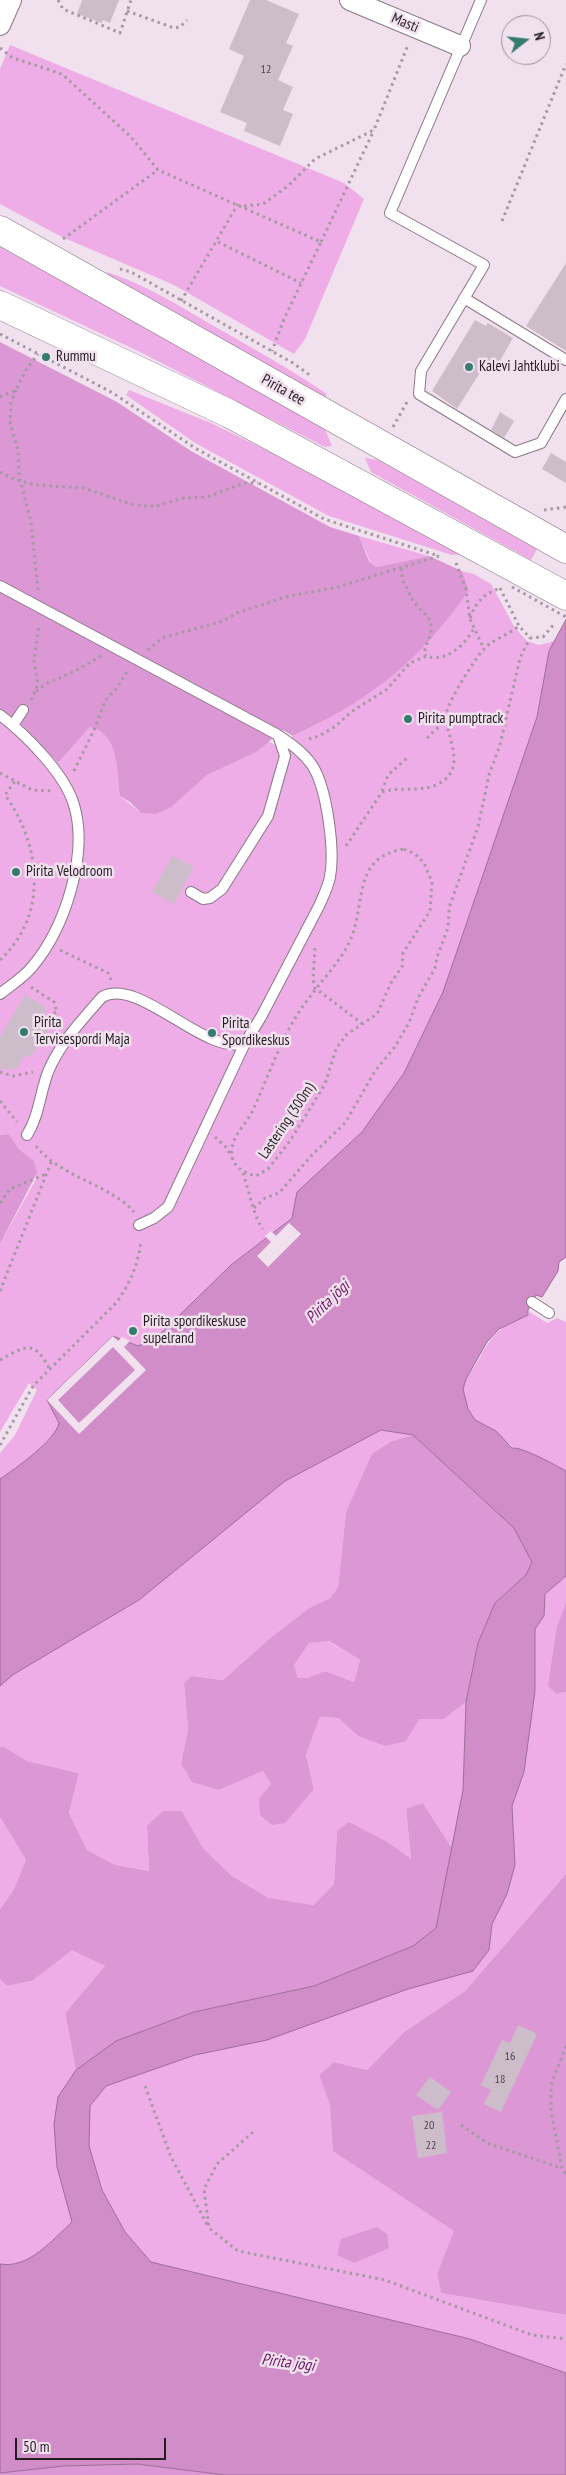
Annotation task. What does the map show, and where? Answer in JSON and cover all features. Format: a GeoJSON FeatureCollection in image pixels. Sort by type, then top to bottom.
{"type":"FeatureCollection","features":[{"type":"Feature","properties":{"kind":"main road","name":"Pirita tee"},"geometry":{"type":"LineString","coordinates":[[0,230],[566,549]]}},
{"type":"Feature","properties":{"kind":"main road"},"geometry":{"type":"LineString","coordinates":[[0,305],[230,414],[517,579],[566,596]]}},
{"type":"Feature","properties":{"kind":"street"},"geometry":{"type":"LineString","coordinates":[[0,24],[10,0]]}},
{"type":"Feature","properties":{"kind":"street","name":"Masti"},"geometry":{"type":"LineString","coordinates":[[350,0],[460,46]]}},
{"type":"Feature","properties":{"kind":"lane"},"geometry":{"type":"LineString","coordinates":[[481,0],[390,213],[484,265],[421,371],[419,394],[515,452],[540,443],[566,399]]}},
{"type":"Feature","properties":{"kind":"lane"},"geometry":{"type":"LineString","coordinates":[[464,298],[566,360]]}},
{"type":"Feature","properties":{"kind":"lane"},"geometry":{"type":"LineString","coordinates":[[0,586],[278,734],[301,751],[319,778],[328,818],[331,867],[326,888],[306,932],[245,1043],[168,1207],[154,1218],[139,1224]]}},
{"type":"Feature","properties":{"kind":"lane"},"geometry":{"type":"LineString","coordinates":[[13,725],[23,710]]}},
{"type":"Feature","properties":{"kind":"lane"},"geometry":{"type":"LineString","coordinates":[[0,715],[13,725],[39,752],[70,793],[77,818],[79,837],[78,859],[65,906],[43,953],[20,980],[0,994]]}},
{"type":"Feature","properties":{"kind":"lane"},"geometry":{"type":"LineString","coordinates":[[191,892],[203,899],[210,898],[222,889],[268,816],[285,756],[278,734]]}},
{"type":"Feature","properties":{"kind":"lane"},"geometry":{"type":"LineString","coordinates":[[27,1135],[36,1119],[47,1075],[61,1045],[102,997],[110,992],[117,992],[150,1005],[222,1043],[239,1045],[245,1043]]}},
{"type":"Feature","properties":{"kind":"lane"},"geometry":{"type":"LineString","coordinates":[[532,1302],[549,1313]]}},
{"type":"Feature","properties":{"kind":"path"},"geometry":{"type":"LineString","coordinates":[[58,0],[63,9],[120,32],[131,0]]}},
{"type":"Feature","properties":{"kind":"path"},"geometry":{"type":"LineString","coordinates":[[127,12],[167,27],[180,26],[187,20]]}},
{"type":"Feature","properties":{"kind":"path"},"geometry":{"type":"LineString","coordinates":[[272,351],[284,318],[374,130],[414,27]]}},
{"type":"Feature","properties":{"kind":"path"},"geometry":{"type":"LineString","coordinates":[[0,48],[13,58],[62,74],[131,137],[158,170],[321,242]]}},
{"type":"Feature","properties":{"kind":"path"},"geometry":{"type":"LineString","coordinates":[[502,221],[566,64]]}},
{"type":"Feature","properties":{"kind":"path"},"geometry":{"type":"LineString","coordinates":[[243,206],[263,204],[288,186],[315,159],[374,130]]}},
{"type":"Feature","properties":{"kind":"path"},"geometry":{"type":"LineString","coordinates":[[59,243],[158,170]]}},
{"type":"Feature","properties":{"kind":"path"},"geometry":{"type":"LineString","coordinates":[[181,301],[218,242],[238,204]]}},
{"type":"Feature","properties":{"kind":"path"},"geometry":{"type":"LineString","coordinates":[[218,242],[301,283]]}},
{"type":"Feature","properties":{"kind":"path"},"geometry":{"type":"LineString","coordinates":[[0,334],[113,393],[195,448],[335,524],[463,565]]}},
{"type":"Feature","properties":{"kind":"path"},"geometry":{"type":"LineString","coordinates":[[38,354],[26,370],[16,390],[10,412],[18,450],[21,481],[31,522],[39,627],[34,661],[37,674],[36,692],[94,658],[152,645]]}},
{"type":"Feature","properties":{"kind":"path"},"geometry":{"type":"LineString","coordinates":[[0,397],[16,390]]}},
{"type":"Feature","properties":{"kind":"path"},"geometry":{"type":"LineString","coordinates":[[392,429],[411,395],[419,394]]}},
{"type":"Feature","properties":{"kind":"path"},"geometry":{"type":"LineString","coordinates":[[0,472],[21,481],[46,487],[84,488],[131,504],[144,506],[156,506],[183,498],[207,497],[244,483],[258,482]]}},
{"type":"Feature","properties":{"kind":"path"},"geometry":{"type":"LineString","coordinates":[[554,508],[566,507]]}},
{"type":"Feature","properties":{"kind":"path"},"geometry":{"type":"LineString","coordinates":[[70,793],[75,767],[95,728],[105,701],[117,688],[126,673],[152,645],[162,638],[223,621],[239,612],[264,606],[289,596],[334,588],[439,556]]}},
{"type":"Feature","properties":{"kind":"path"},"geometry":{"type":"LineString","coordinates":[[455,563],[466,590],[470,619],[484,649]]}},
{"type":"Feature","properties":{"kind":"path"},"geometry":{"type":"LineString","coordinates":[[401,568],[403,581],[413,601],[431,621],[431,633],[424,652],[426,656]]}},
{"type":"Feature","properties":{"kind":"path"},"geometry":{"type":"LineString","coordinates":[[517,579],[566,617]]}},
{"type":"Feature","properties":{"kind":"path"},"geometry":{"type":"LineString","coordinates":[[470,619],[474,605],[483,596],[500,588]]}},
{"type":"Feature","properties":{"kind":"path"},"geometry":{"type":"LineString","coordinates":[[502,592],[519,626],[530,638]]}},
{"type":"Feature","properties":{"kind":"path"},"geometry":{"type":"LineString","coordinates":[[530,638],[543,637],[555,623]]}},
{"type":"Feature","properties":{"kind":"path"},"geometry":{"type":"LineString","coordinates":[[382,792],[390,789],[426,788],[439,783],[447,775],[453,766],[454,748],[446,712],[450,700],[484,649],[519,626]]}},
{"type":"Feature","properties":{"kind":"path"},"geometry":{"type":"LineString","coordinates":[[291,744],[319,736],[336,726],[351,712],[386,690],[410,663],[426,656],[433,659],[450,654],[466,641],[474,628]]}},
{"type":"Feature","properties":{"kind":"path"},"geometry":{"type":"LineString","coordinates":[[254,1208],[265,1198],[279,1193],[311,1156],[345,1123],[375,1071],[394,1048],[435,968],[437,957],[445,942],[449,908],[478,827],[489,775],[500,745],[520,658],[530,638]]}},
{"type":"Feature","properties":{"kind":"path"},"geometry":{"type":"LineString","coordinates":[[427,738],[447,719]]}},
{"type":"Feature","properties":{"kind":"path"},"geometry":{"type":"LineString","coordinates":[[331,867],[340,857],[375,800],[382,792],[388,775],[407,758]]}},
{"type":"Feature","properties":{"kind":"path"},"geometry":{"type":"LineString","coordinates":[[0,773],[32,790]]}},
{"type":"Feature","properties":{"kind":"path"},"geometry":{"type":"LineString","coordinates":[[0,960],[16,940],[26,920],[35,878],[32,851],[26,830],[5,795],[16,781]]}},
{"type":"Feature","properties":{"kind":"path","name":"Lastering (300m)"},"geometry":{"type":"LineString","coordinates":[[234,1162],[232,1149],[238,1134],[251,1113],[280,1044],[315,988],[347,946],[354,932],[359,915],[364,877],[372,863],[393,851],[404,849],[414,854],[424,863],[432,882],[430,911],[403,953],[402,967],[392,981],[378,1014],[364,1025],[346,1035],[336,1049],[325,1084],[290,1141],[268,1169],[256,1176],[242,1173]]}},
{"type":"Feature","properties":{"kind":"path"},"geometry":{"type":"LineString","coordinates":[[306,932],[312,936],[315,943],[313,979],[315,988],[364,1025]]}},
{"type":"Feature","properties":{"kind":"path"},"geometry":{"type":"LineString","coordinates":[[63,952],[108,973]]}},
{"type":"Feature","properties":{"kind":"path"},"geometry":{"type":"LineString","coordinates":[[46,1016],[57,1012],[54,1002],[48,997]]}},
{"type":"Feature","properties":{"kind":"path"},"geometry":{"type":"LineString","coordinates":[[0,1072],[8,1076],[18,1074]]}},
{"type":"Feature","properties":{"kind":"path"},"geometry":{"type":"LineString","coordinates":[[205,1130],[227,1148],[242,1173],[258,1224],[263,1229]]}},
{"type":"Feature","properties":{"kind":"path"},"geometry":{"type":"LineString","coordinates":[[0,1291],[52,1160],[129,1207],[139,1224],[140,1248],[128,1286],[100,1321],[49,1368],[33,1386],[0,1445]]}},
{"type":"Feature","properties":{"kind":"path"},"geometry":{"type":"LineString","coordinates":[[0,1203],[10,1189],[46,1174]]}},
{"type":"Feature","properties":{"kind":"path"},"geometry":{"type":"LineString","coordinates":[[0,1360],[28,1347],[34,1347],[42,1354],[49,1368]]}},
{"type":"Feature","properties":{"kind":"path"},"geometry":{"type":"LineString","coordinates":[[566,2046],[551,2084],[551,2111],[562,2168],[566,2175]]}},
{"type":"Feature","properties":{"kind":"path"},"geometry":{"type":"LineString","coordinates":[[145,2086],[171,2157],[209,2228],[238,2251],[385,2280],[532,2335],[566,2339]]}},
{"type":"Feature","properties":{"kind":"path"},"geometry":{"type":"LineString","coordinates":[[461,2125],[486,2143],[562,2168]]}},
{"type":"Feature","properties":{"kind":"path"},"geometry":{"type":"LineString","coordinates":[[209,2228],[204,2189],[217,2164],[253,2132]]}},
{"type":"Feature","properties":{"kind":"shaded area"},"geometry":{"type":"Polygon","coordinates":[[[10,45],[344,183],[364,199],[305,339],[294,354],[174,285],[62,237],[0,204],[0,69],[10,45]]]}},
{"type":"Feature","properties":{"kind":"shaded area"},"geometry":{"type":"Polygon","coordinates":[[[0,247],[325,429],[332,446],[325,447],[140,352],[0,286],[0,247]]]}},
{"type":"Feature","properties":{"kind":"shaded area"},"geometry":{"type":"Polygon","coordinates":[[[107,272],[161,296],[256,350],[327,394],[325,398],[199,328],[189,320],[185,320],[108,278],[107,272]]]}},
{"type":"Feature","properties":{"kind":"shaded area"},"geometry":{"type":"Polygon","coordinates":[[[0,342],[117,402],[191,451],[330,527],[359,536],[369,561],[376,567],[429,556],[462,571],[469,591],[425,645],[396,673],[364,697],[329,718],[293,736],[283,730],[255,753],[207,775],[171,807],[156,814],[141,813],[130,802],[120,796],[115,755],[107,737],[100,731],[90,727],[58,763],[19,722],[0,709],[0,342]]]}},
{"type":"Feature","properties":{"kind":"shaded area"},"geometry":{"type":"Polygon","coordinates":[[[129,390],[213,424],[266,450],[463,554],[452,555],[329,516],[195,443],[126,395],[129,390]]]}},
{"type":"Feature","properties":{"kind":"shaded area"},"geometry":{"type":"Polygon","coordinates":[[[365,458],[378,460],[537,549],[531,560],[371,472],[365,458]]]}},
{"type":"Feature","properties":{"kind":"shaded area"},"geometry":{"type":"Polygon","coordinates":[[[359,536],[429,556],[376,567],[370,561],[359,536]]]}},
{"type":"Feature","properties":{"kind":"shaded area","name":"Pirita Spordikeskus"},"geometry":{"type":"Polygon","coordinates":[[[462,571],[474,574],[491,584],[515,628],[527,641],[539,645],[555,641],[549,651],[537,717],[443,992],[404,1073],[362,1132],[297,1192],[292,1217],[231,1265],[155,1339],[138,1346],[49,1403],[59,1423],[58,1430],[33,1455],[0,1479],[0,1453],[15,1435],[37,1390],[29,1383],[0,1432],[0,1244],[36,1179],[34,1161],[19,1149],[9,1134],[0,1135],[0,709],[19,722],[58,763],[90,727],[100,731],[107,737],[115,755],[120,796],[141,813],[189,788],[207,775],[255,753],[268,741],[275,745],[318,724],[383,683],[469,592],[462,571]]]}},
{"type":"Feature","properties":{"kind":"shaded area"},"geometry":{"type":"Polygon","coordinates":[[[9,1134],[19,1149],[34,1161],[37,1173],[0,1244],[0,1135],[9,1134]]]}},
{"type":"Feature","properties":{"kind":"shaded area"},"geometry":{"type":"Polygon","coordinates":[[[530,1312],[547,1323],[557,1318],[566,1322],[566,1481],[522,1453],[494,1431],[475,1421],[464,1398],[463,1389],[465,1381],[488,1343],[498,1331],[511,1322],[528,1315],[530,1312]]]}},
{"type":"Feature","properties":{"kind":"shaded area"},"geometry":{"type":"Polygon","coordinates":[[[381,1430],[413,1435],[392,1441],[346,1512],[338,1587],[330,1598],[309,1608],[270,1638],[223,1680],[193,1676],[184,1683],[188,1729],[181,1762],[219,1790],[263,1771],[271,1784],[259,1798],[314,1789],[306,1755],[320,1717],[338,1718],[358,1736],[406,1741],[418,1719],[444,1719],[466,1702],[463,1790],[453,1850],[423,1803],[406,1810],[411,1860],[389,1843],[337,1831],[334,1884],[313,1905],[268,1899],[232,1876],[203,1848],[182,1811],[147,1826],[149,1871],[116,1865],[87,1850],[69,1813],[79,1773],[27,1761],[3,1746],[0,1747],[0,1686],[14,1674],[139,1600],[285,1481],[381,1430]]]}},
{"type":"Feature","properties":{"kind":"shaded area"},"geometry":{"type":"Polygon","coordinates":[[[413,1435],[514,1528],[532,1562],[526,1575],[495,1603],[478,1643],[466,1702],[444,1719],[419,1719],[406,1741],[385,1746],[358,1736],[338,1718],[320,1717],[306,1755],[314,1789],[285,1823],[272,1825],[260,1815],[259,1798],[271,1784],[263,1771],[219,1790],[192,1782],[181,1763],[188,1729],[184,1683],[192,1676],[223,1680],[270,1638],[309,1608],[330,1598],[338,1587],[346,1512],[372,1454],[392,1441],[413,1435]],[[329,1641],[309,1643],[294,1665],[298,1678],[308,1678],[325,1671],[354,1682],[360,1660],[329,1641]]]}},
{"type":"Feature","properties":{"kind":"shaded area"},"geometry":{"type":"Polygon","coordinates":[[[566,1576],[566,1602],[557,1626],[557,1694],[566,1692],[566,1874],[465,1991],[404,2032],[367,2070],[334,2062],[319,2075],[330,2105],[334,2151],[455,2231],[437,2274],[441,2293],[566,2315],[566,2373],[470,2339],[151,2262],[125,2232],[102,2190],[89,2146],[90,2106],[106,2086],[195,2055],[267,2039],[408,1989],[473,1971],[489,1950],[492,1924],[507,1894],[515,1865],[512,1806],[524,1772],[535,1691],[535,1629],[544,1616],[545,1594],[566,1576]]]}},
{"type":"Feature","properties":{"kind":"shaded area"},"geometry":{"type":"Polygon","coordinates":[[[566,1602],[566,1692],[557,1694],[548,1686],[557,1626],[566,1602]]]}},
{"type":"Feature","properties":{"kind":"shaded area"},"geometry":{"type":"Polygon","coordinates":[[[328,1641],[360,1660],[354,1682],[325,1671],[308,1679],[298,1678],[294,1665],[308,1643],[328,1641]]]}},
{"type":"Feature","properties":{"kind":"shaded area"},"geometry":{"type":"Polygon","coordinates":[[[3,1746],[27,1761],[79,1773],[69,1813],[87,1850],[116,1865],[149,1871],[147,1826],[163,1811],[182,1811],[203,1848],[232,1876],[268,1898],[313,1905],[334,1884],[337,1831],[349,1822],[389,1843],[411,1859],[406,1809],[423,1803],[453,1850],[436,1928],[413,1946],[314,1986],[194,2012],[116,2041],[76,2070],[65,2013],[105,1966],[72,1950],[32,1981],[7,1986],[0,1979],[0,1909],[13,1891],[26,1860],[0,1817],[0,1747],[3,1746]]]}},
{"type":"Feature","properties":{"kind":"shaded area"},"geometry":{"type":"Polygon","coordinates":[[[0,1817],[26,1860],[13,1891],[0,1909],[0,1817]]]}},
{"type":"Feature","properties":{"kind":"shaded area"},"geometry":{"type":"Polygon","coordinates":[[[566,1874],[566,2315],[441,2293],[437,2274],[454,2231],[333,2151],[330,2105],[319,2075],[334,2062],[367,2070],[404,2032],[465,1991],[566,1874]]]}},
{"type":"Feature","properties":{"kind":"shaded area"},"geometry":{"type":"Polygon","coordinates":[[[72,1949],[105,1966],[65,2013],[76,2070],[58,2097],[57,2167],[72,2222],[48,2245],[30,2258],[11,2264],[0,2264],[0,1979],[7,1986],[32,1981],[72,1949]]]}},
{"type":"Feature","properties":{"kind":"shaded area"},"geometry":{"type":"Polygon","coordinates":[[[377,2227],[387,2234],[389,2248],[354,2263],[337,2255],[341,2239],[377,2227]]]}},
{"type":"Feature","properties":{"kind":"shaded area"},"geometry":{"type":"Polygon","coordinates":[[[85,2464],[137,2464],[225,2475],[0,2475],[0,2473],[17,2469],[34,2467],[85,2464]]]}},
{"type":"Feature","properties":{"kind":"water","name":"Pirita jõgi"},"geometry":{"type":"Polygon","coordinates":[[[566,620],[566,1257],[559,1262],[558,1271],[542,1297],[536,1295],[528,1310],[528,1315],[499,1329],[487,1342],[466,1379],[463,1389],[468,1409],[475,1420],[496,1431],[512,1448],[531,1453],[566,1471],[566,1576],[545,1594],[544,1616],[535,1629],[535,1691],[524,1772],[512,1806],[515,1865],[507,1894],[492,1924],[489,1950],[473,1971],[408,1989],[267,2040],[195,2055],[106,2086],[90,2106],[89,2146],[102,2190],[125,2232],[151,2262],[470,2339],[566,2373],[566,2475],[225,2475],[137,2464],[63,2466],[0,2473],[0,2264],[21,2262],[30,2258],[48,2245],[72,2222],[57,2167],[54,2124],[58,2097],[76,2070],[116,2041],[194,2012],[314,1986],[413,1946],[436,1928],[463,1790],[466,1702],[478,1643],[495,1603],[526,1575],[532,1562],[514,1528],[413,1435],[381,1430],[285,1481],[139,1600],[14,1674],[0,1686],[0,1479],[16,1468],[51,1437],[59,1423],[47,1400],[113,1336],[138,1346],[155,1339],[231,1265],[292,1218],[297,1192],[362,1132],[404,1073],[443,992],[537,717],[549,651],[566,620]]]}},
{"type":"Feature","properties":{"kind":"pier"},"geometry":{"type":"Polygon","coordinates":[[[289,1223],[301,1234],[268,1267],[257,1256],[271,1242],[265,1236],[271,1231],[276,1236],[289,1223]]]}},
{"type":"Feature","properties":{"kind":"pier"},"geometry":{"type":"Polygon","coordinates":[[[113,1336],[118,1341],[122,1337],[130,1341],[124,1347],[146,1370],[79,1434],[47,1400],[113,1336]],[[113,1347],[58,1400],[79,1423],[135,1370],[113,1347]]]}},
{"type":"Feature","properties":{"kind":"building"},"geometry":{"type":"Polygon","coordinates":[[[82,0],[119,0],[110,23],[103,20],[102,23],[77,14],[82,0]]]}},
{"type":"Feature","properties":{"kind":"building"},"geometry":{"type":"Polygon","coordinates":[[[250,0],[266,0],[299,14],[286,43],[293,46],[278,80],[293,87],[283,110],[293,114],[280,146],[244,131],[247,123],[220,112],[244,56],[229,49],[250,0]]]}},
{"type":"Feature","properties":{"kind":"building"},"geometry":{"type":"Polygon","coordinates":[[[566,263],[566,351],[526,326],[566,263]]]}},
{"type":"Feature","properties":{"kind":"building"},"geometry":{"type":"Polygon","coordinates":[[[475,320],[486,326],[488,323],[513,338],[497,366],[488,360],[457,409],[432,391],[475,320]]]}},
{"type":"Feature","properties":{"kind":"building"},"geometry":{"type":"Polygon","coordinates":[[[500,412],[514,421],[504,438],[491,430],[500,412]]]}},
{"type":"Feature","properties":{"kind":"building"},"geometry":{"type":"Polygon","coordinates":[[[551,453],[566,462],[566,483],[542,469],[551,453]]]}},
{"type":"Feature","properties":{"kind":"building"},"geometry":{"type":"Polygon","coordinates":[[[172,856],[194,867],[174,904],[152,892],[172,856]]]}},
{"type":"Feature","properties":{"kind":"building","name":"Pirita Tervisespordi Maja"},"geometry":{"type":"Polygon","coordinates":[[[25,995],[44,1006],[49,1027],[32,1055],[22,1058],[18,1067],[8,1070],[0,1068],[0,1037],[25,995]]]}},
{"type":"Feature","properties":{"kind":"building"},"geometry":{"type":"Polygon","coordinates":[[[518,2025],[537,2034],[501,2112],[484,2104],[491,2090],[481,2085],[502,2040],[510,2043],[518,2025]]]}},
{"type":"Feature","properties":{"kind":"building"},"geometry":{"type":"Polygon","coordinates":[[[430,2077],[451,2092],[438,2110],[416,2095],[430,2077]]]}},
{"type":"Feature","properties":{"kind":"building"},"geometry":{"type":"Polygon","coordinates":[[[442,2112],[447,2153],[418,2158],[412,2116],[442,2112]]]}},
{"type":"Feature","properties":{"kind":"place","name":"Rummu"},"geometry":{"type":"Point","coordinates":[46,357]}},
{"type":"Feature","properties":{"kind":"place","name":"Kalevi Jahtklubi"},"geometry":{"type":"Point","coordinates":[469,367]}},
{"type":"Feature","properties":{"kind":"place","name":"Pirita pumptrack"},"geometry":{"type":"Point","coordinates":[408,719]}},
{"type":"Feature","properties":{"kind":"place","name":"Pirita Velodroom"},"geometry":{"type":"Point","coordinates":[16,872]}},
{"type":"Feature","properties":{"kind":"place","name":"Pirita Tervisespordi Maja"},"geometry":{"type":"Point","coordinates":[24,1032]}},
{"type":"Feature","properties":{"kind":"place","name":"Pirita Spordikeskus"},"geometry":{"type":"Point","coordinates":[212,1033]}},
{"type":"Feature","properties":{"kind":"place","name":"Pirita spordikeskuse supelrand"},"geometry":{"type":"Point","coordinates":[133,1331]}}]}
